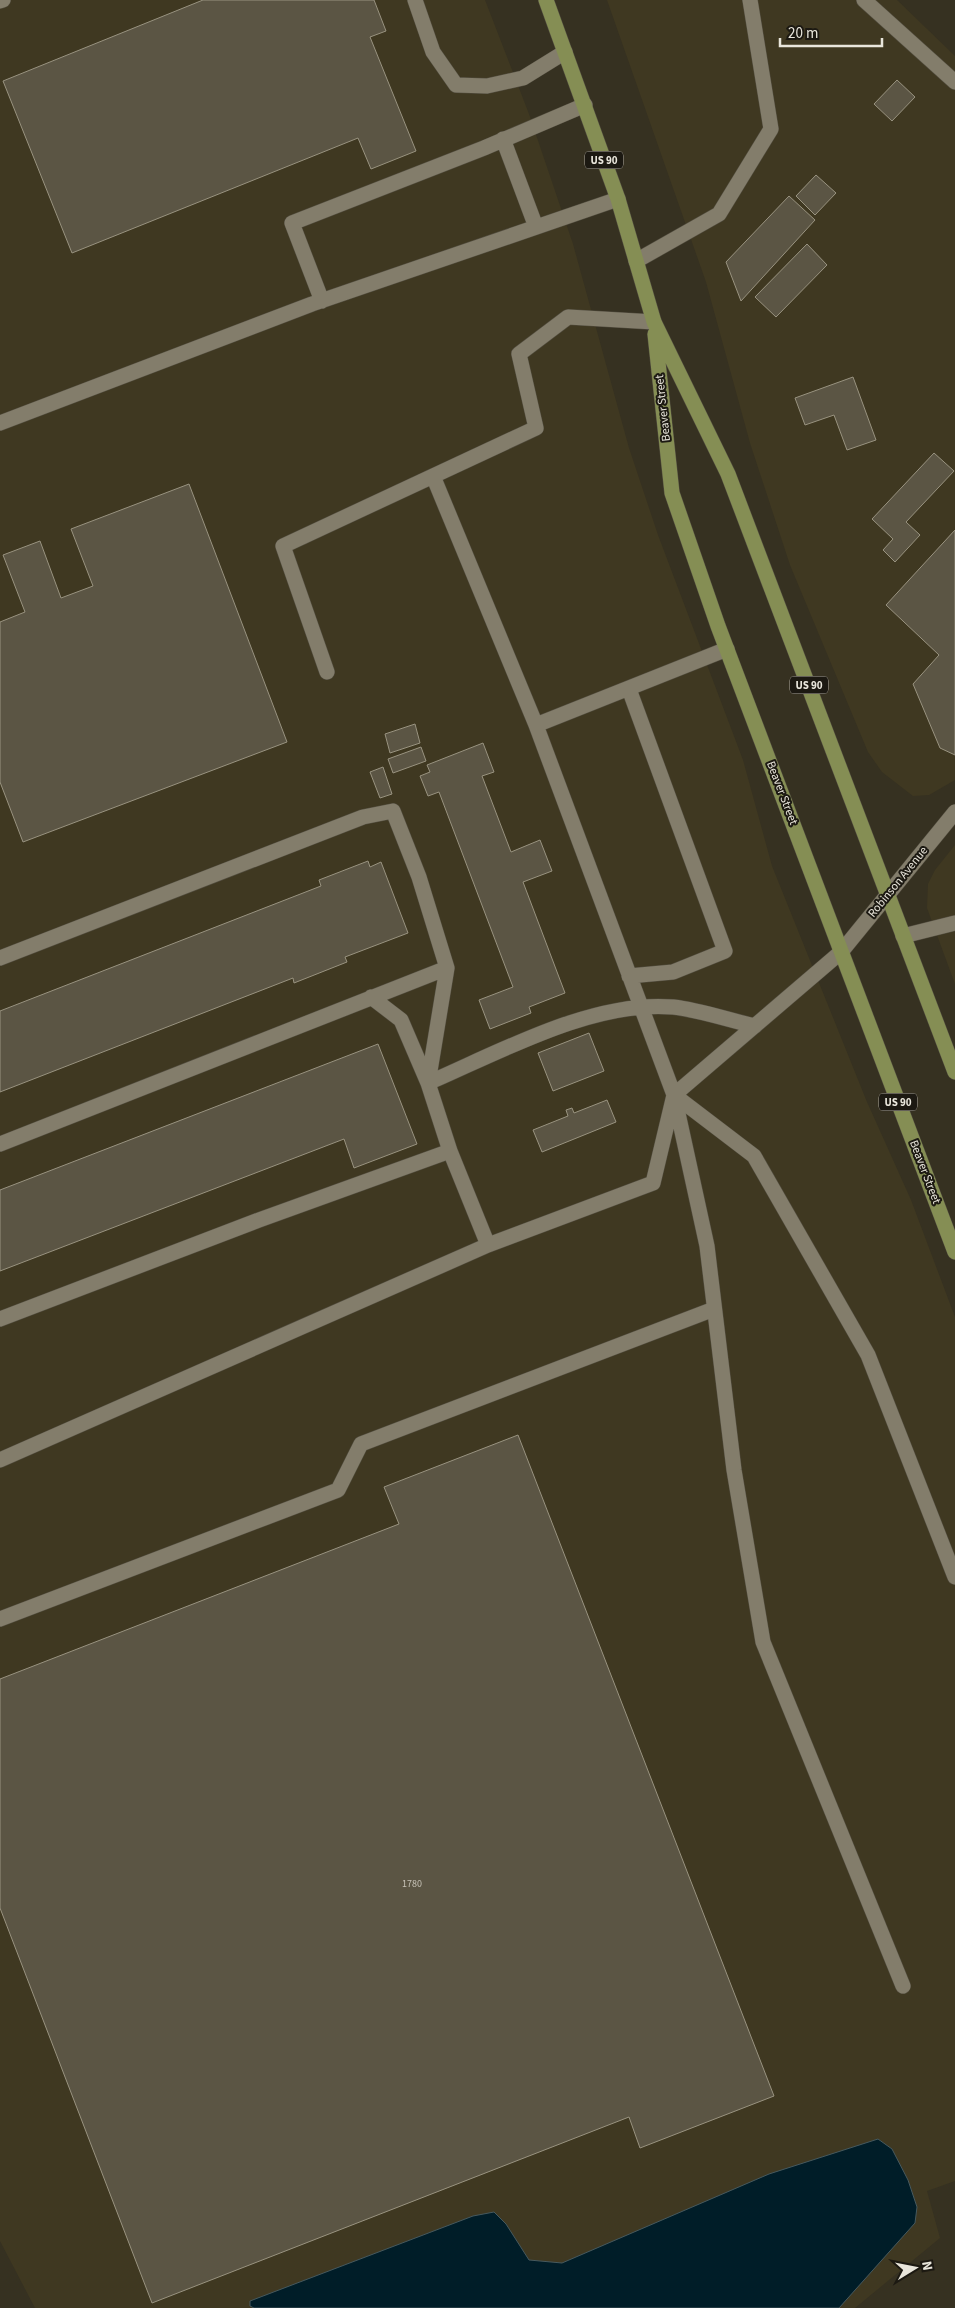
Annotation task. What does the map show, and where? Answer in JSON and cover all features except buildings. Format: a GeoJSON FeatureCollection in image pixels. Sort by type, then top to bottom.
{"type":"FeatureCollection","features":[{"type":"Feature","properties":{"kind":"main road","name":"Beaver Street"},"geometry":{"type":"LineString","coordinates":[[546,0],[618,199],[654,322],[728,474],[955,1072]]}},
{"type":"Feature","properties":{"kind":"main road","name":"Beaver Street"},"geometry":{"type":"LineString","coordinates":[[654,322],[672,493],[727,649],[955,1252]]}},
{"type":"Feature","properties":{"kind":"street"},"geometry":{"type":"LineString","coordinates":[[415,0],[433,52],[456,85],[488,86],[523,78],[565,52]]}},
{"type":"Feature","properties":{"kind":"street"},"geometry":{"type":"LineString","coordinates":[[636,261],[720,214],[771,129],[750,0]]}},
{"type":"Feature","properties":{"kind":"street"},"geometry":{"type":"LineString","coordinates":[[864,0],[955,82]]}},
{"type":"Feature","properties":{"kind":"street"},"geometry":{"type":"LineString","coordinates":[[322,301],[292,222],[503,140],[585,105]]}},
{"type":"Feature","properties":{"kind":"street"},"geometry":{"type":"LineString","coordinates":[[503,140],[536,227]]}},
{"type":"Feature","properties":{"kind":"street"},"geometry":{"type":"LineString","coordinates":[[0,423],[322,301],[618,199]]}},
{"type":"Feature","properties":{"kind":"street"},"geometry":{"type":"LineString","coordinates":[[327,672],[283,546],[536,428],[518,354],[568,317],[654,322]]}},
{"type":"Feature","properties":{"kind":"street"},"geometry":{"type":"LineString","coordinates":[[433,476],[536,726],[674,1095],[707,1246],[734,1470],[763,1642],[903,1986]]}},
{"type":"Feature","properties":{"kind":"street"},"geometry":{"type":"LineString","coordinates":[[536,726],[727,649]]}},
{"type":"Feature","properties":{"kind":"street"},"geometry":{"type":"LineString","coordinates":[[629,689],[725,950],[673,972],[630,976]]}},
{"type":"Feature","properties":{"kind":"street"},"geometry":{"type":"LineString","coordinates":[[0,958],[363,817],[393,811],[419,878],[447,968],[428,1084]]}},
{"type":"Feature","properties":{"kind":"street","name":"Robinson Avenue"},"geometry":{"type":"LineString","coordinates":[[674,1095],[841,952],[953,820]]}},
{"type":"Feature","properties":{"kind":"street"},"geometry":{"type":"LineString","coordinates":[[903,936],[955,923]]}},
{"type":"Feature","properties":{"kind":"street"},"geometry":{"type":"LineString","coordinates":[[0,1144],[447,968]]}},
{"type":"Feature","properties":{"kind":"street"},"geometry":{"type":"LineString","coordinates":[[372,997],[401,1020],[428,1084],[450,1151],[488,1245]]}},
{"type":"Feature","properties":{"kind":"street"},"geometry":{"type":"LineString","coordinates":[[428,1084],[577,1019],[641,1008],[673,1007],[755,1026]]}},
{"type":"Feature","properties":{"kind":"street"},"geometry":{"type":"LineString","coordinates":[[0,1460],[488,1245],[653,1183],[674,1095]]}},
{"type":"Feature","properties":{"kind":"street"},"geometry":{"type":"LineString","coordinates":[[674,1095],[754,1156],[868,1355],[955,1577]]}},
{"type":"Feature","properties":{"kind":"street"},"geometry":{"type":"LineString","coordinates":[[0,1319],[259,1220],[450,1151]]}},
{"type":"Feature","properties":{"kind":"street"},"geometry":{"type":"LineString","coordinates":[[0,1619],[338,1490],[361,1444],[714,1309]]}},
{"type":"Feature","properties":{"kind":"shaded area"},"geometry":{"type":"Polygon","coordinates":[[[0,0],[485,0],[529,114],[573,244],[629,448],[658,535],[743,760],[772,866],[867,1102],[911,1200],[955,1317],[955,2181],[927,2191],[940,2238],[855,2308],[35,2308],[0,2241],[0,0]]]}},
{"type":"Feature","properties":{"kind":"shaded area"},"geometry":{"type":"Polygon","coordinates":[[[607,0],[897,0],[955,56],[955,780],[929,795],[913,796],[882,772],[868,752],[790,565],[750,443],[706,282],[607,0]]]}},
{"type":"Feature","properties":{"kind":"shaded area"},"geometry":{"type":"Polygon","coordinates":[[[955,845],[955,984],[927,908],[928,884],[935,870],[955,845]]]}},
{"type":"Feature","properties":{"kind":"water"},"geometry":{"type":"Polygon","coordinates":[[[878,2139],[892,2149],[908,2180],[917,2207],[915,2223],[839,2308],[254,2308],[250,2306],[250,2301],[473,2216],[494,2212],[506,2224],[529,2260],[562,2263],[769,2174],[878,2139]]]}}]}
